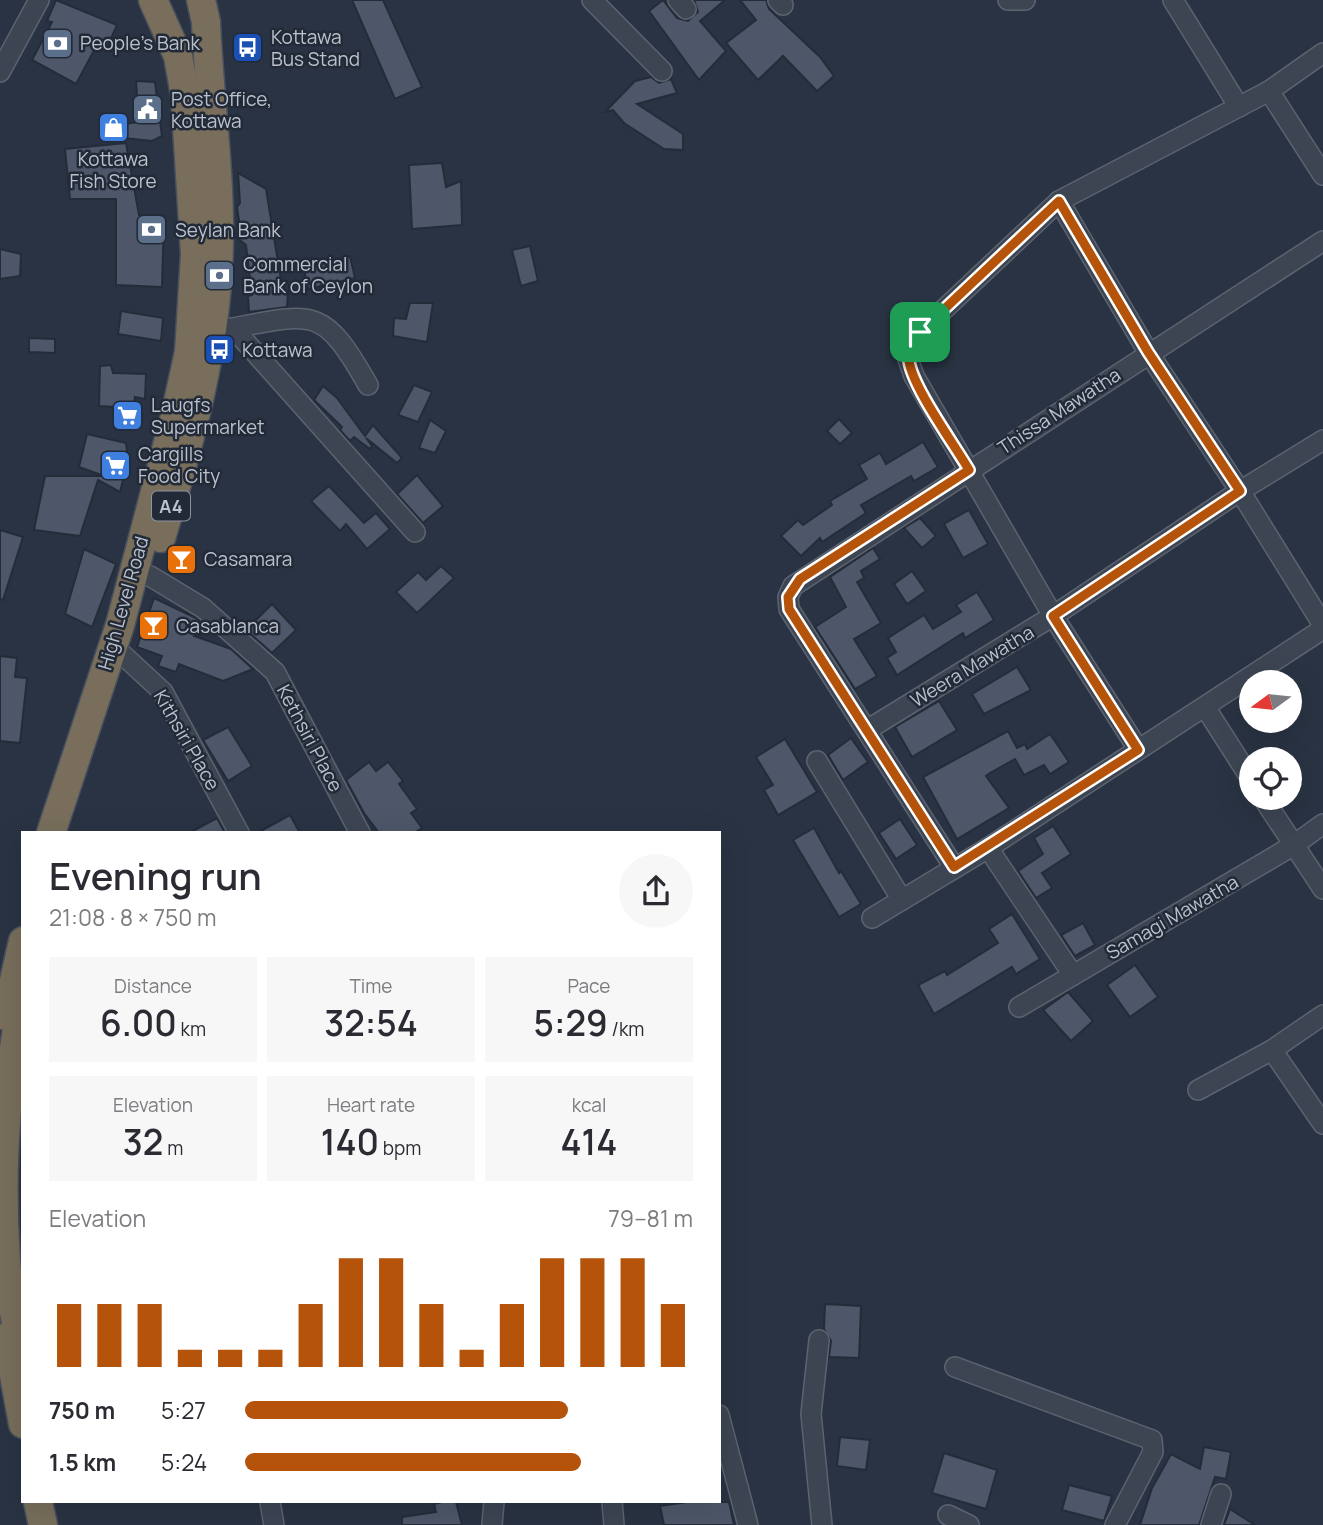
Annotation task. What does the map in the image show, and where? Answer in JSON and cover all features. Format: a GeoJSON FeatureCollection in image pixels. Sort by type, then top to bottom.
{"type":"FeatureCollection","features":[{"type":"Feature","properties":{"kind":"highway","name":"High Level Road"},"geometry":{"type":"LineString","coordinates":[[52,831],[120,625],[175,415],[192,323],[194,207],[185,95],[178,56],[153,0]]}},
{"type":"Feature","properties":{"kind":"highway","name":"High Level Road"},"geometry":{"type":"LineString","coordinates":[[65,831],[150,576],[222,328],[206,22],[201,0]]}},
{"type":"Feature","properties":{"kind":"highway"},"geometry":{"type":"LineString","coordinates":[[0,1054],[21,951]]}},
{"type":"Feature","properties":{"kind":"highway"},"geometry":{"type":"LineString","coordinates":[[21,1011],[3,1134],[10,1263],[21,1342]]}},
{"type":"Feature","properties":{"kind":"highway"},"geometry":{"type":"LineString","coordinates":[[0,1300],[21,1413]]}},
{"type":"Feature","properties":{"kind":"highway"},"geometry":{"type":"LineString","coordinates":[[38,1503],[43,1525]]}},
{"type":"Feature","properties":{"kind":"highway"},"geometry":{"type":"LineString","coordinates":[[50,1503],[56,1525]]}},
{"type":"Feature","properties":{"kind":"street"},"geometry":{"type":"LineString","coordinates":[[0,72],[39,0]]}},
{"type":"Feature","properties":{"kind":"street"},"geometry":{"type":"LineString","coordinates":[[592,0],[662,71]]}},
{"type":"Feature","properties":{"kind":"street"},"geometry":{"type":"LineString","coordinates":[[1008,0],[1025,0]]}},
{"type":"Feature","properties":{"kind":"street"},"geometry":{"type":"LineString","coordinates":[[1173,0],[1239,107]]}},
{"type":"Feature","properties":{"kind":"street"},"geometry":{"type":"LineString","coordinates":[[1138,750],[1053,616],[914,376],[908,359],[920,332],[1059,201],[1269,91],[1323,53]]}},
{"type":"Feature","properties":{"kind":"street"},"geometry":{"type":"LineString","coordinates":[[1269,91],[1323,175]]}},
{"type":"Feature","properties":{"kind":"street"},"geometry":{"type":"LineString","coordinates":[[872,918],[988,848],[1323,627],[1240,491],[1148,352],[1059,201]]}},
{"type":"Feature","properties":{"kind":"street","name":"Thissa Mawatha"},"geometry":{"type":"LineString","coordinates":[[954,867],[789,609],[793,586],[1148,352],[1323,241]]}},
{"type":"Feature","properties":{"kind":"street"},"geometry":{"type":"LineString","coordinates":[[222,328],[295,316],[312,318],[342,340],[368,384]]}},
{"type":"Feature","properties":{"kind":"street"},"geometry":{"type":"LineString","coordinates":[[222,328],[415,532]]}},
{"type":"Feature","properties":{"kind":"street","name":"Weera Mawatha"},"geometry":{"type":"LineString","coordinates":[[867,730],[1053,616],[1240,491],[1323,440]]}},
{"type":"Feature","properties":{"kind":"street","name":"Kethsiri Place"},"geometry":{"type":"LineString","coordinates":[[150,576],[203,608],[275,672],[359,831]]}},
{"type":"Feature","properties":{"kind":"street","name":"Kithsiri Place"},"geometry":{"type":"LineString","coordinates":[[123,656],[163,692],[238,831]]}},
{"type":"Feature","properties":{"kind":"street"},"geometry":{"type":"LineString","coordinates":[[1205,707],[1239,760]]}},
{"type":"Feature","properties":{"kind":"street"},"geometry":{"type":"LineString","coordinates":[[817,761],[902,900]]}},
{"type":"Feature","properties":{"kind":"street"},"geometry":{"type":"LineString","coordinates":[[1271,810],[1323,889]]}},
{"type":"Feature","properties":{"kind":"street","name":"Samagi Mawatha"},"geometry":{"type":"LineString","coordinates":[[1019,1007],[1294,845],[1323,824]]}},
{"type":"Feature","properties":{"kind":"street"},"geometry":{"type":"LineString","coordinates":[[988,848],[1073,975]]}},
{"type":"Feature","properties":{"kind":"street"},"geometry":{"type":"LineString","coordinates":[[1198,1090],[1272,1050],[1323,1015]]}},
{"type":"Feature","properties":{"kind":"street"},"geometry":{"type":"LineString","coordinates":[[1272,1050],[1323,1124]]}},
{"type":"Feature","properties":{"kind":"street"},"geometry":{"type":"LineString","coordinates":[[819,1340],[811,1414],[822,1525]]}},
{"type":"Feature","properties":{"kind":"street"},"geometry":{"type":"LineString","coordinates":[[955,1367],[1152,1440],[1153,1452],[1115,1525]]}},
{"type":"Feature","properties":{"kind":"street"},"geometry":{"type":"LineString","coordinates":[[721,1423],[748,1525]]}},
{"type":"Feature","properties":{"kind":"street"},"geometry":{"type":"LineString","coordinates":[[1211,1525],[1221,1494]]}},
{"type":"Feature","properties":{"kind":"street"},"geometry":{"type":"LineString","coordinates":[[270,1503],[274,1525]]}},
{"type":"Feature","properties":{"kind":"street"},"geometry":{"type":"LineString","coordinates":[[492,1525],[494,1503]]}},
{"type":"Feature","properties":{"kind":"street"},"geometry":{"type":"LineString","coordinates":[[612,1503],[614,1525]]}},
{"type":"Feature","properties":{"kind":"street"},"geometry":{"type":"LineString","coordinates":[[948,1515],[969,1525]]}},
{"type":"Feature","properties":{"kind":"building"},"geometry":{"type":"Polygon","coordinates":[[[56,0],[117,25],[107,47],[98,43],[76,84],[32,60],[52,22],[47,21],[56,0]]]}},
{"type":"Feature","properties":{"kind":"building"},"geometry":{"type":"Polygon","coordinates":[[[352,0],[383,0],[422,87],[395,99],[352,0]]]}},
{"type":"Feature","properties":{"kind":"building"},"geometry":{"type":"Polygon","coordinates":[[[663,0],[677,18],[688,21],[698,12],[694,0],[725,0],[700,21],[726,51],[699,80],[649,11],[663,0]]]}},
{"type":"Feature","properties":{"kind":"building"},"geometry":{"type":"Polygon","coordinates":[[[740,0],[766,0],[769,9],[820,57],[834,76],[817,91],[783,56],[758,80],[726,43],[756,20],[740,0]]]}},
{"type":"Feature","properties":{"kind":"building"},"geometry":{"type":"Polygon","coordinates":[[[651,77],[659,83],[671,79],[677,93],[637,104],[683,134],[683,150],[664,149],[624,123],[613,110],[605,112],[635,81],[651,77]]]}},
{"type":"Feature","properties":{"kind":"building"},"geometry":{"type":"Polygon","coordinates":[[[136,81],[155,82],[162,136],[152,141],[124,138],[124,124],[139,122],[136,81]]]}},
{"type":"Feature","properties":{"kind":"building"},"geometry":{"type":"Polygon","coordinates":[[[126,143],[139,215],[164,215],[162,287],[116,285],[116,199],[70,199],[65,149],[126,143]]]}},
{"type":"Feature","properties":{"kind":"building"},"geometry":{"type":"Polygon","coordinates":[[[442,163],[446,187],[461,181],[462,225],[412,229],[409,165],[442,163]]]}},
{"type":"Feature","properties":{"kind":"building"},"geometry":{"type":"Polygon","coordinates":[[[238,173],[266,189],[283,292],[288,292],[287,307],[249,312],[248,296],[252,295],[246,245],[236,237],[241,234],[237,207],[240,203],[238,173]]]}},
{"type":"Feature","properties":{"kind":"building"},"geometry":{"type":"Polygon","coordinates":[[[530,246],[538,281],[521,286],[512,250],[530,246]]]}},
{"type":"Feature","properties":{"kind":"building"},"geometry":{"type":"Polygon","coordinates":[[[0,249],[21,254],[20,276],[0,279],[0,249]]]}},
{"type":"Feature","properties":{"kind":"building"},"geometry":{"type":"Polygon","coordinates":[[[350,256],[355,278],[308,289],[304,269],[350,256]]]}},
{"type":"Feature","properties":{"kind":"building"},"geometry":{"type":"Polygon","coordinates":[[[410,303],[433,303],[427,342],[393,336],[394,318],[406,319],[410,303]]]}},
{"type":"Feature","properties":{"kind":"building"},"geometry":{"type":"Polygon","coordinates":[[[121,311],[163,318],[161,341],[118,334],[121,311]]]}},
{"type":"Feature","properties":{"kind":"building"},"geometry":{"type":"Polygon","coordinates":[[[29,338],[55,339],[55,353],[29,352],[29,338]]]}},
{"type":"Feature","properties":{"kind":"building"},"geometry":{"type":"Polygon","coordinates":[[[111,365],[113,373],[146,374],[145,399],[135,397],[133,408],[99,406],[100,366],[111,365]]]}},
{"type":"Feature","properties":{"kind":"building"},"geometry":{"type":"Polygon","coordinates":[[[414,385],[432,392],[418,422],[398,415],[414,385]]]}},
{"type":"Feature","properties":{"kind":"building"},"geometry":{"type":"Polygon","coordinates":[[[323,386],[337,398],[365,436],[373,425],[402,458],[397,463],[366,438],[372,446],[370,449],[354,437],[350,441],[340,430],[342,427],[314,400],[323,386]]]}},
{"type":"Feature","properties":{"kind":"building"},"geometry":{"type":"Polygon","coordinates":[[[839,419],[852,433],[840,444],[827,431],[839,419]]]}},
{"type":"Feature","properties":{"kind":"building"},"geometry":{"type":"Polygon","coordinates":[[[430,420],[446,431],[435,453],[419,448],[430,420]]]}},
{"type":"Feature","properties":{"kind":"building"},"geometry":{"type":"Polygon","coordinates":[[[87,434],[126,443],[128,460],[120,492],[98,480],[80,536],[34,530],[45,476],[104,476],[79,467],[87,434]]]}},
{"type":"Feature","properties":{"kind":"building"},"geometry":{"type":"Polygon","coordinates":[[[923,442],[938,467],[914,481],[911,476],[861,505],[866,513],[822,542],[820,538],[801,556],[781,536],[798,520],[803,525],[832,505],[830,501],[867,479],[859,465],[880,453],[886,464],[923,442]]]}},
{"type":"Feature","properties":{"kind":"building"},"geometry":{"type":"Polygon","coordinates":[[[417,475],[443,506],[423,523],[397,494],[417,475]]]}},
{"type":"Feature","properties":{"kind":"building"},"geometry":{"type":"Polygon","coordinates":[[[329,486],[364,523],[376,513],[390,529],[367,549],[346,524],[340,531],[311,501],[329,486]]]}},
{"type":"Feature","properties":{"kind":"building"},"geometry":{"type":"Polygon","coordinates":[[[969,510],[988,544],[963,558],[944,524],[969,510]]]}},
{"type":"Feature","properties":{"kind":"building"},"geometry":{"type":"Polygon","coordinates":[[[920,518],[936,536],[922,548],[904,528],[920,518]]]}},
{"type":"Feature","properties":{"kind":"building"},"geometry":{"type":"Polygon","coordinates":[[[0,530],[23,537],[3,600],[0,599],[0,530]]]}},
{"type":"Feature","properties":{"kind":"building"},"geometry":{"type":"Polygon","coordinates":[[[873,548],[880,559],[861,571],[864,578],[857,582],[881,623],[854,639],[877,676],[855,689],[815,627],[846,607],[830,577],[873,548]]]}},
{"type":"Feature","properties":{"kind":"building"},"geometry":{"type":"Polygon","coordinates":[[[84,549],[116,564],[92,627],[65,614],[84,549]]]}},
{"type":"Feature","properties":{"kind":"building"},"geometry":{"type":"Polygon","coordinates":[[[441,566],[454,578],[417,613],[396,592],[418,572],[426,580],[441,566]]]}},
{"type":"Feature","properties":{"kind":"building"},"geometry":{"type":"Polygon","coordinates":[[[912,571],[926,591],[907,604],[894,584],[912,571]]]}},
{"type":"Feature","properties":{"kind":"building"},"geometry":{"type":"Polygon","coordinates":[[[977,592],[994,620],[965,638],[963,633],[897,675],[887,658],[896,652],[888,638],[924,615],[933,629],[961,612],[956,605],[977,592]]]}},
{"type":"Feature","properties":{"kind":"building"},"geometry":{"type":"Polygon","coordinates":[[[154,598],[196,618],[200,621],[194,636],[231,649],[253,669],[223,681],[179,664],[176,672],[158,666],[162,656],[137,647],[154,598]]]}},
{"type":"Feature","properties":{"kind":"building"},"geometry":{"type":"Polygon","coordinates":[[[272,604],[296,630],[272,653],[246,630],[272,604]]]}},
{"type":"Feature","properties":{"kind":"building"},"geometry":{"type":"Polygon","coordinates":[[[0,656],[17,658],[15,677],[27,678],[20,743],[0,741],[0,656]]]}},
{"type":"Feature","properties":{"kind":"building"},"geometry":{"type":"Polygon","coordinates":[[[1017,667],[1031,690],[984,714],[972,694],[1017,667]]]}},
{"type":"Feature","properties":{"kind":"building"},"geometry":{"type":"Polygon","coordinates":[[[939,701],[957,730],[912,757],[895,727],[939,701]]]}},
{"type":"Feature","properties":{"kind":"building"},"geometry":{"type":"Polygon","coordinates":[[[228,727],[252,766],[228,781],[203,740],[228,727]]]}},
{"type":"Feature","properties":{"kind":"building"},"geometry":{"type":"Polygon","coordinates":[[[1008,731],[1017,748],[1025,744],[1027,749],[1050,734],[1069,762],[1050,774],[1044,765],[1024,775],[1015,759],[990,773],[986,776],[1009,808],[957,839],[923,777],[1008,731]]]}},
{"type":"Feature","properties":{"kind":"building"},"geometry":{"type":"Polygon","coordinates":[[[851,738],[868,762],[843,780],[828,755],[851,738]]]}},
{"type":"Feature","properties":{"kind":"building"},"geometry":{"type":"Polygon","coordinates":[[[785,739],[817,792],[778,815],[764,790],[773,785],[756,757],[785,739]]]}},
{"type":"Feature","properties":{"kind":"building"},"geometry":{"type":"Polygon","coordinates":[[[369,762],[376,771],[388,762],[403,781],[399,784],[417,809],[411,813],[422,828],[417,831],[378,831],[346,780],[369,762]]]}},
{"type":"Feature","properties":{"kind":"building"},"geometry":{"type":"Polygon","coordinates":[[[290,815],[299,831],[261,831],[290,815]]]}},
{"type":"Feature","properties":{"kind":"building"},"geometry":{"type":"Polygon","coordinates":[[[217,818],[224,831],[193,831],[217,818]]]}},
{"type":"Feature","properties":{"kind":"building"},"geometry":{"type":"Polygon","coordinates":[[[900,819],[917,845],[896,859],[879,833],[900,819]]]}},
{"type":"Feature","properties":{"kind":"building"},"geometry":{"type":"Polygon","coordinates":[[[1053,826],[1071,854],[1042,873],[1052,888],[1036,898],[1018,871],[1043,854],[1034,838],[1053,826]]]}},
{"type":"Feature","properties":{"kind":"building"},"geometry":{"type":"Polygon","coordinates":[[[814,828],[839,873],[841,871],[861,904],[839,917],[793,840],[814,828]]]}},
{"type":"Feature","properties":{"kind":"building"},"geometry":{"type":"Polygon","coordinates":[[[1012,914],[1040,959],[1016,974],[1012,967],[934,1014],[918,985],[945,971],[947,975],[998,943],[989,929],[1012,914]]]}},
{"type":"Feature","properties":{"kind":"building"},"geometry":{"type":"Polygon","coordinates":[[[1083,923],[1095,945],[1075,956],[1061,935],[1083,923]]]}},
{"type":"Feature","properties":{"kind":"building"},"geometry":{"type":"Polygon","coordinates":[[[1135,965],[1158,997],[1130,1017],[1107,985],[1135,965]]]}},
{"type":"Feature","properties":{"kind":"building"},"geometry":{"type":"Polygon","coordinates":[[[1068,992],[1093,1021],[1071,1041],[1043,1010],[1068,992]]]}},
{"type":"Feature","properties":{"kind":"building"},"geometry":{"type":"Polygon","coordinates":[[[825,1304],[861,1306],[859,1358],[829,1357],[831,1341],[824,1329],[825,1304]]]}},
{"type":"Feature","properties":{"kind":"building"},"geometry":{"type":"Polygon","coordinates":[[[840,1437],[870,1440],[866,1470],[837,1466],[840,1437]]]}},
{"type":"Feature","properties":{"kind":"building"},"geometry":{"type":"Polygon","coordinates":[[[1204,1447],[1231,1452],[1226,1479],[1215,1477],[1199,1525],[1140,1525],[1152,1488],[1171,1454],[1200,1469],[1204,1447]]]}},
{"type":"Feature","properties":{"kind":"building"},"geometry":{"type":"Polygon","coordinates":[[[944,1453],[997,1470],[986,1509],[932,1493],[944,1453]]]}},
{"type":"Feature","properties":{"kind":"building"},"geometry":{"type":"Polygon","coordinates":[[[1069,1485],[1112,1496],[1104,1521],[1062,1510],[1069,1485]]]}},
{"type":"Feature","properties":{"kind":"building"},"geometry":{"type":"Polygon","coordinates":[[[729,1502],[734,1525],[664,1525],[660,1506],[729,1502]]]}},
{"type":"Feature","properties":{"kind":"building"},"geometry":{"type":"Polygon","coordinates":[[[456,1503],[462,1525],[402,1525],[402,1517],[436,1512],[434,1504],[456,1503]]]}},
{"type":"Feature","properties":{"kind":"building"},"geometry":{"type":"Polygon","coordinates":[[[1230,1509],[1255,1525],[1224,1525],[1230,1509]]]}},
{"type":"Feature","properties":{"kind":"place","name":"People's Bank"},"geometry":{"type":"Point","coordinates":[57,43]}},
{"type":"Feature","properties":{"kind":"place","name":"Kottawa Bus Stand"},"geometry":{"type":"Point","coordinates":[248,48]}},
{"type":"Feature","properties":{"kind":"place","name":"Post Office, Kottawa"},"geometry":{"type":"Point","coordinates":[148,110]}},
{"type":"Feature","properties":{"kind":"place","name":"Kottawa Fish Store"},"geometry":{"type":"Point","coordinates":[113,128]}},
{"type":"Feature","properties":{"kind":"place","name":"Seylan Bank"},"geometry":{"type":"Point","coordinates":[152,230]}},
{"type":"Feature","properties":{"kind":"place","name":"Commercial Bank of Ceylon"},"geometry":{"type":"Point","coordinates":[220,275]}},
{"type":"Feature","properties":{"kind":"place","name":"Kottawa"},"geometry":{"type":"Point","coordinates":[219,350]}},
{"type":"Feature","properties":{"kind":"place","name":"Laugfs Supermarket"},"geometry":{"type":"Point","coordinates":[128,416]}},
{"type":"Feature","properties":{"kind":"place","name":"Cargills Food City"},"geometry":{"type":"Point","coordinates":[115,465]}},
{"type":"Feature","properties":{"kind":"place","name":"Casamara"},"geometry":{"type":"Point","coordinates":[181,559]}},
{"type":"Feature","properties":{"kind":"place","name":"Casablanca"},"geometry":{"type":"Point","coordinates":[153,626]}},
{"type":"Feature","properties":{"kind":"route"},"geometry":{"type":"LineString","coordinates":[[1059,201],[1148,352],[1240,491],[1053,616],[1138,750],[988,848],[954,867],[789,609],[788,597],[800,579],[969,470],[914,376],[908,359],[920,332],[1059,201]]}}]}
